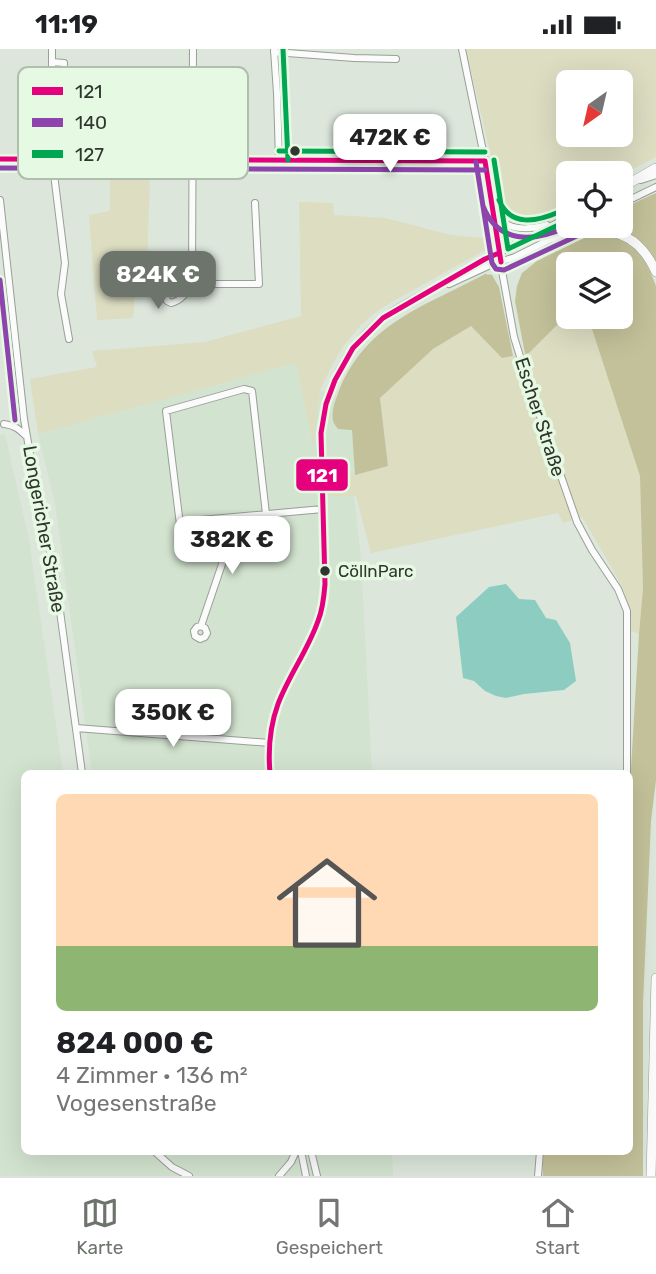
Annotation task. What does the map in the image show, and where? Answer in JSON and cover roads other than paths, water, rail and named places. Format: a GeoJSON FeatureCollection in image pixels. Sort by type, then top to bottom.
{"type":"FeatureCollection","features":[{"type":"Feature","properties":{"kind":"highway"},"geometry":{"type":"LineString","coordinates":[[633,182],[656,168]]}},
{"type":"Feature","properties":{"kind":"highway"},"geometry":{"type":"LineString","coordinates":[[552,238],[587,231],[616,233],[640,247],[656,272]]}},
{"type":"Feature","properties":{"kind":"highway"},"geometry":{"type":"LineString","coordinates":[[651,1176],[656,978]]}},
{"type":"Feature","properties":{"kind":"street"},"geometry":{"type":"LineString","coordinates":[[51,62],[52,49]]}},
{"type":"Feature","properties":{"kind":"street"},"geometry":{"type":"LineString","coordinates":[[193,49],[193,67]]}},
{"type":"Feature","properties":{"kind":"street","name":"Escher Straße"},"geometry":{"type":"LineString","coordinates":[[462,49],[485,161],[514,337],[577,522],[618,589],[627,611],[627,770]]}},
{"type":"Feature","properties":{"kind":"street"},"geometry":{"type":"LineString","coordinates":[[279,160],[274,50],[332,52],[354,58],[396,59]]}},
{"type":"Feature","properties":{"kind":"street"},"geometry":{"type":"LineString","coordinates":[[0,159],[18,159]]}},
{"type":"Feature","properties":{"kind":"street"},"geometry":{"type":"LineString","coordinates":[[248,160],[485,161]]}},
{"type":"Feature","properties":{"kind":"street"},"geometry":{"type":"LineString","coordinates":[[633,184],[656,175]]}},
{"type":"Feature","properties":{"kind":"street"},"geometry":{"type":"LineString","coordinates":[[55,179],[65,263],[61,295],[69,339]]}},
{"type":"Feature","properties":{"kind":"street"},"geometry":{"type":"LineString","coordinates":[[193,179],[192,284],[259,284],[255,203]]}},
{"type":"Feature","properties":{"kind":"street"},"geometry":{"type":"LineString","coordinates":[[633,198],[656,187]]}},
{"type":"Feature","properties":{"kind":"street","name":"Longericher Straße"},"geometry":{"type":"LineString","coordinates":[[0,200],[24,419],[39,507],[54,567],[82,770]]}},
{"type":"Feature","properties":{"kind":"street"},"geometry":{"type":"LineString","coordinates":[[492,208],[498,218],[515,229],[530,230],[555,223]]}},
{"type":"Feature","properties":{"kind":"street"},"geometry":{"type":"LineString","coordinates":[[270,770],[274,715],[292,672],[314,634],[322,608],[325,584],[321,433],[326,404],[335,380],[353,348],[393,312],[485,259],[555,223]]}},
{"type":"Feature","properties":{"kind":"street"},"geometry":{"type":"LineString","coordinates":[[424,294],[556,236]]}},
{"type":"Feature","properties":{"kind":"street"},"geometry":{"type":"LineString","coordinates":[[191,521],[192,531],[188,536],[183,535],[166,411],[244,389],[252,391],[266,514]]}},
{"type":"Feature","properties":{"kind":"street"},"geometry":{"type":"LineString","coordinates":[[24,419],[4,424],[12,425],[27,437]]}},
{"type":"Feature","properties":{"kind":"street"},"geometry":{"type":"LineString","coordinates":[[180,522],[323,509]]}},
{"type":"Feature","properties":{"kind":"street"},"geometry":{"type":"LineString","coordinates":[[201,626],[238,517]]}},
{"type":"Feature","properties":{"kind":"street"},"geometry":{"type":"LineString","coordinates":[[76,728],[270,743]]}},
{"type":"Feature","properties":{"kind":"street"},"geometry":{"type":"LineString","coordinates":[[158,1155],[172,1167],[189,1176]]}},
{"type":"Feature","properties":{"kind":"street"},"geometry":{"type":"LineString","coordinates":[[279,1176],[294,1155]]}},
{"type":"Feature","properties":{"kind":"street"},"geometry":{"type":"LineString","coordinates":[[302,1155],[307,1176]]}},
{"type":"Feature","properties":{"kind":"street"},"geometry":{"type":"LineString","coordinates":[[312,1155],[317,1176]]}},
{"type":"Feature","properties":{"kind":"street"},"geometry":{"type":"LineString","coordinates":[[538,1176],[540,1155]]}},
{"type":"Feature","properties":{"kind":"street"},"geometry":{"type":"LineString","coordinates":[[307,1176],[313,1161]]}},
{"type":"Feature","properties":{"kind":"street"},"geometry":{"type":"LineString","coordinates":[[166,1176],[172,1167]]}},
{"type":"Feature","properties":{"kind":"water"},"geometry":{"type":"Polygon","coordinates":[[[506,584],[519,599],[535,600],[546,618],[556,620],[570,643],[576,681],[564,690],[506,698],[485,691],[474,681],[463,678],[456,617],[489,587],[506,584]]]}},
{"type":"Feature","properties":{"kind":"place","name":"CöllnParc"},"geometry":{"type":"Point","coordinates":[325,571]}}]}
